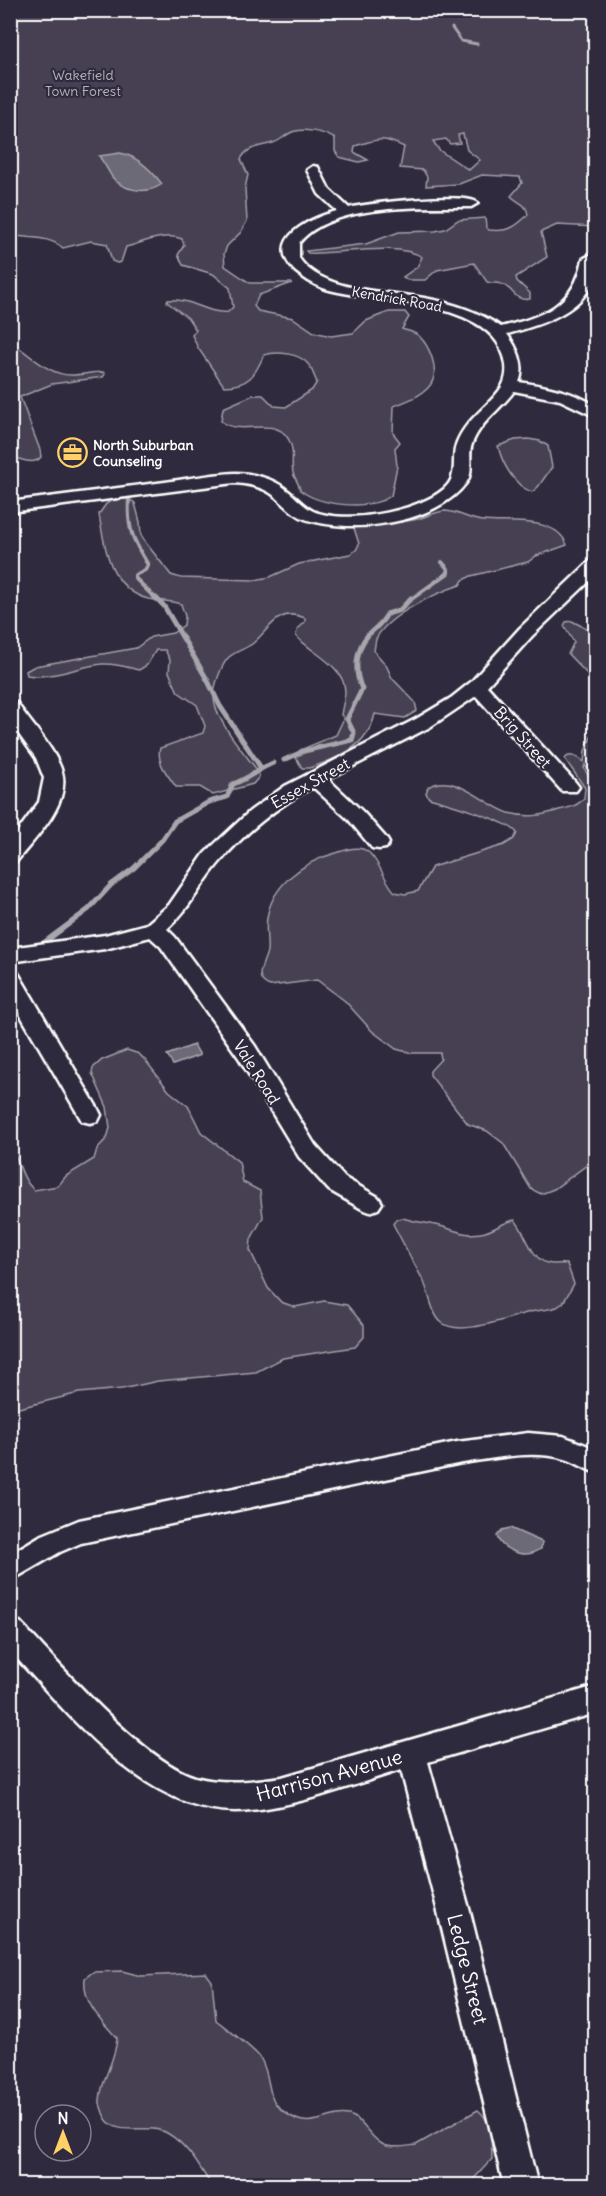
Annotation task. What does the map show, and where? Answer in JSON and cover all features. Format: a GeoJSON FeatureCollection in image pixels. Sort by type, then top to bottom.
{"type":"FeatureCollection","features":[{"type":"Feature","properties":{"kind":"street"},"geometry":{"type":"LineString","coordinates":[[313,170],[324,190],[347,213]]}},
{"type":"Feature","properties":{"kind":"street","name":"Kendrick Road"},"geometry":{"type":"LineString","coordinates":[[471,202],[405,205],[347,213],[311,226],[296,238],[291,254],[304,274],[337,288],[395,296],[450,308],[475,318],[499,332]]}},
{"type":"Feature","properties":{"kind":"street"},"geometry":{"type":"LineString","coordinates":[[10,507],[204,480],[234,478],[254,480],[271,486],[297,508],[318,518],[352,521],[401,514],[432,503],[455,486],[462,474],[462,452],[466,439],[511,386],[512,356],[509,346],[499,332],[538,321],[572,301],[586,282],[590,259]]}},
{"type":"Feature","properties":{"kind":"street"},"geometry":{"type":"LineString","coordinates":[[511,386],[561,394],[577,400],[596,413]]}},
{"type":"Feature","properties":{"kind":"street","name":"Essex Street"},"geometry":{"type":"LineString","coordinates":[[10,955],[105,942],[154,930],[176,910],[203,868],[238,831],[280,797],[423,723],[477,686],[526,632],[596,565]]}},
{"type":"Feature","properties":{"kind":"street","name":"Brig Street"},"geometry":{"type":"LineString","coordinates":[[477,686],[569,787]]}},
{"type":"Feature","properties":{"kind":"street"},"geometry":{"type":"LineString","coordinates":[[10,707],[52,770],[54,785],[46,807],[10,856]]}},
{"type":"Feature","properties":{"kind":"street"},"geometry":{"type":"LineString","coordinates":[[315,778],[349,808],[379,843]]}},
{"type":"Feature","properties":{"kind":"street","name":"Vale Road"},"geometry":{"type":"LineString","coordinates":[[154,930],[168,942],[247,1052],[286,1120],[318,1165],[337,1184],[370,1203]]}},
{"type":"Feature","properties":{"kind":"street"},"geometry":{"type":"LineString","coordinates":[[10,978],[90,1115]]}},
{"type":"Feature","properties":{"kind":"street"},"geometry":{"type":"LineString","coordinates":[[10,1569],[50,1544],[79,1532],[435,1458],[524,1444],[592,1452]]}},
{"type":"Feature","properties":{"kind":"street","name":"Harrison Avenue"},"geometry":{"type":"LineString","coordinates":[[10,1631],[126,1751],[150,1771],[187,1789],[236,1797],[266,1794],[411,1754],[596,1698]]}},
{"type":"Feature","properties":{"kind":"street","name":"Ledge Street"},"geometry":{"type":"LineString","coordinates":[[411,1754],[454,1912],[521,2186]]}},
{"type":"Feature","properties":{"kind":"green space","name":"Wakefield Town Forest"},"geometry":{"type":"Polygon","coordinates":[[[10,11],[595,11],[595,227],[557,225],[541,232],[547,257],[516,277],[517,281],[530,293],[530,299],[517,297],[509,288],[501,284],[487,282],[474,263],[437,270],[425,280],[408,280],[403,277],[417,267],[422,257],[411,252],[383,249],[320,253],[306,251],[366,244],[399,232],[445,229],[458,220],[485,218],[486,227],[489,230],[507,229],[515,226],[528,215],[524,206],[511,196],[522,183],[520,177],[482,175],[459,184],[426,186],[427,177],[423,170],[400,168],[404,147],[390,141],[380,140],[355,146],[354,152],[368,160],[359,162],[339,157],[335,151],[335,139],[307,130],[295,131],[275,142],[251,149],[241,159],[248,175],[245,188],[247,221],[241,232],[227,246],[224,254],[225,266],[250,283],[292,283],[259,295],[254,306],[258,311],[293,318],[314,332],[331,336],[353,333],[366,321],[389,312],[405,312],[409,317],[402,329],[418,335],[429,351],[434,369],[430,385],[416,396],[394,406],[393,433],[400,442],[395,448],[397,466],[391,496],[382,501],[345,505],[320,500],[309,495],[300,490],[293,473],[292,448],[286,435],[278,429],[269,427],[239,428],[221,421],[223,408],[253,395],[263,395],[274,406],[286,407],[312,390],[317,382],[311,368],[304,360],[294,355],[275,353],[264,355],[250,378],[240,384],[224,386],[198,348],[192,335],[196,330],[188,318],[167,302],[168,300],[185,301],[213,311],[228,312],[233,307],[230,288],[213,274],[183,265],[178,255],[184,245],[182,239],[161,237],[126,247],[121,262],[117,263],[112,261],[107,244],[91,241],[63,248],[45,239],[11,235],[10,11]],[[463,134],[458,135],[460,143],[450,144],[446,139],[433,141],[439,150],[469,170],[480,160],[467,150],[463,134]]]}},
{"type":"Feature","properties":{"kind":"green space"},"geometry":{"type":"Polygon","coordinates":[[[10,341],[54,371],[71,375],[103,372],[105,374],[103,377],[52,384],[20,397],[40,450],[41,457],[35,461],[11,456],[10,341]]]}},
{"type":"Feature","properties":{"kind":"green space"},"geometry":{"type":"Polygon","coordinates":[[[515,440],[540,441],[548,446],[552,467],[532,492],[514,479],[502,460],[498,446],[515,440]]]}},
{"type":"Feature","properties":{"kind":"green space"},"geometry":{"type":"Polygon","coordinates":[[[114,499],[129,499],[135,503],[141,535],[171,575],[181,578],[255,580],[270,577],[299,564],[350,554],[359,544],[354,528],[413,520],[444,511],[478,520],[542,525],[561,535],[567,545],[536,556],[528,562],[471,576],[463,580],[460,585],[427,599],[392,620],[377,637],[374,651],[386,665],[392,678],[415,702],[417,711],[405,718],[375,714],[366,735],[359,743],[331,760],[309,768],[302,768],[295,756],[300,750],[336,735],[344,718],[341,715],[345,694],[343,682],[326,660],[296,636],[305,618],[287,615],[274,622],[252,644],[228,658],[220,671],[214,692],[215,705],[224,725],[258,771],[259,777],[253,784],[213,795],[200,787],[176,787],[161,764],[160,748],[203,733],[205,726],[197,705],[178,692],[169,672],[170,660],[165,650],[156,650],[147,665],[139,670],[102,664],[45,676],[27,675],[26,671],[35,666],[136,648],[151,637],[173,633],[184,625],[185,616],[181,604],[148,599],[135,594],[117,576],[103,540],[99,514],[106,504],[114,499]]]}},
{"type":"Feature","properties":{"kind":"green space"},"geometry":{"type":"Polygon","coordinates":[[[572,621],[595,633],[595,685],[568,654],[574,642],[564,626],[566,622],[572,621]]]}},
{"type":"Feature","properties":{"kind":"green space"},"geometry":{"type":"Polygon","coordinates":[[[595,728],[595,782],[585,765],[584,768],[596,790],[595,1159],[554,1189],[541,1194],[531,1189],[503,1143],[487,1131],[468,1124],[430,1075],[430,1071],[441,1059],[440,1053],[411,1053],[396,1049],[372,1031],[345,1001],[317,980],[270,986],[264,983],[260,975],[267,951],[266,922],[270,906],[283,885],[302,868],[324,857],[348,849],[364,849],[371,855],[395,892],[405,894],[418,891],[432,867],[504,845],[514,839],[517,833],[503,823],[429,798],[426,793],[428,787],[438,783],[459,786],[499,809],[528,816],[540,815],[579,803],[584,798],[585,788],[565,759],[572,756],[584,762],[585,751],[595,728]]]}},
{"type":"Feature","properties":{"kind":"green space"},"geometry":{"type":"Polygon","coordinates":[[[127,1050],[139,1054],[146,1061],[169,1091],[188,1106],[201,1132],[239,1162],[243,1182],[260,1191],[263,1217],[251,1239],[250,1250],[268,1288],[281,1302],[295,1307],[324,1301],[347,1305],[364,1325],[364,1337],[355,1347],[283,1358],[256,1372],[158,1381],[122,1389],[79,1393],[11,1410],[11,1148],[26,1181],[34,1190],[58,1186],[66,1176],[94,1159],[97,1149],[107,1138],[110,1128],[107,1107],[92,1073],[93,1068],[102,1060],[127,1050]]]}},
{"type":"Feature","properties":{"kind":"green space"},"geometry":{"type":"Polygon","coordinates":[[[403,1218],[470,1234],[486,1232],[515,1220],[533,1251],[541,1260],[552,1264],[567,1264],[574,1284],[563,1303],[557,1307],[484,1325],[460,1328],[449,1326],[441,1322],[435,1313],[423,1280],[393,1224],[396,1219],[403,1218]]]}},
{"type":"Feature","properties":{"kind":"green space"},"geometry":{"type":"Polygon","coordinates":[[[122,1971],[141,1976],[206,1973],[212,1981],[216,2020],[258,2055],[265,2069],[273,2100],[285,2113],[296,2119],[311,2121],[347,2115],[358,2120],[380,2143],[400,2147],[416,2145],[478,2110],[489,2126],[492,2159],[468,2185],[211,2185],[192,2156],[167,2133],[159,2130],[114,2126],[103,2113],[100,2103],[101,2092],[117,2038],[94,2011],[86,1995],[85,1978],[93,1972],[122,1971]]]}},
{"type":"Feature","properties":{"kind":"shaded area"},"geometry":{"type":"Polygon","coordinates":[[[120,153],[144,165],[162,184],[150,190],[136,190],[122,186],[112,177],[99,156],[120,153]]]}},
{"type":"Feature","properties":{"kind":"shaded area"},"geometry":{"type":"Polygon","coordinates":[[[194,1045],[200,1055],[173,1065],[167,1055],[194,1045]]]}},
{"type":"Feature","properties":{"kind":"shaded area"},"geometry":{"type":"Polygon","coordinates":[[[510,1528],[542,1542],[541,1549],[522,1554],[506,1548],[497,1536],[502,1530],[510,1528]]]}},
{"type":"Feature","properties":{"kind":"waterway"},"geometry":{"type":"LineString","coordinates":[[452,28],[461,41],[477,44]]}},
{"type":"Feature","properties":{"kind":"waterway"},"geometry":{"type":"LineString","coordinates":[[129,499],[132,534],[148,565],[145,570],[135,575],[135,578],[157,600]]}},
{"type":"Feature","properties":{"kind":"waterway"},"geometry":{"type":"LineString","coordinates":[[410,600],[448,573],[448,569],[442,562]]}},
{"type":"Feature","properties":{"kind":"waterway"},"geometry":{"type":"LineString","coordinates":[[156,598],[164,606],[220,706],[261,768]]}},
{"type":"Feature","properties":{"kind":"waterway"},"geometry":{"type":"LineString","coordinates":[[284,760],[304,751],[352,740],[354,733],[347,719],[362,689],[357,668],[360,647],[387,614],[400,610],[411,598]]}},
{"type":"Feature","properties":{"kind":"waterway"},"geometry":{"type":"LineString","coordinates":[[42,944],[89,909],[111,885],[134,868],[162,840],[175,821],[209,802],[227,797],[233,784],[273,763]]}},
{"type":"Feature","properties":{"kind":"place","name":"North Suburban Counseling"},"geometry":{"type":"Point","coordinates":[72,453]}}]}
